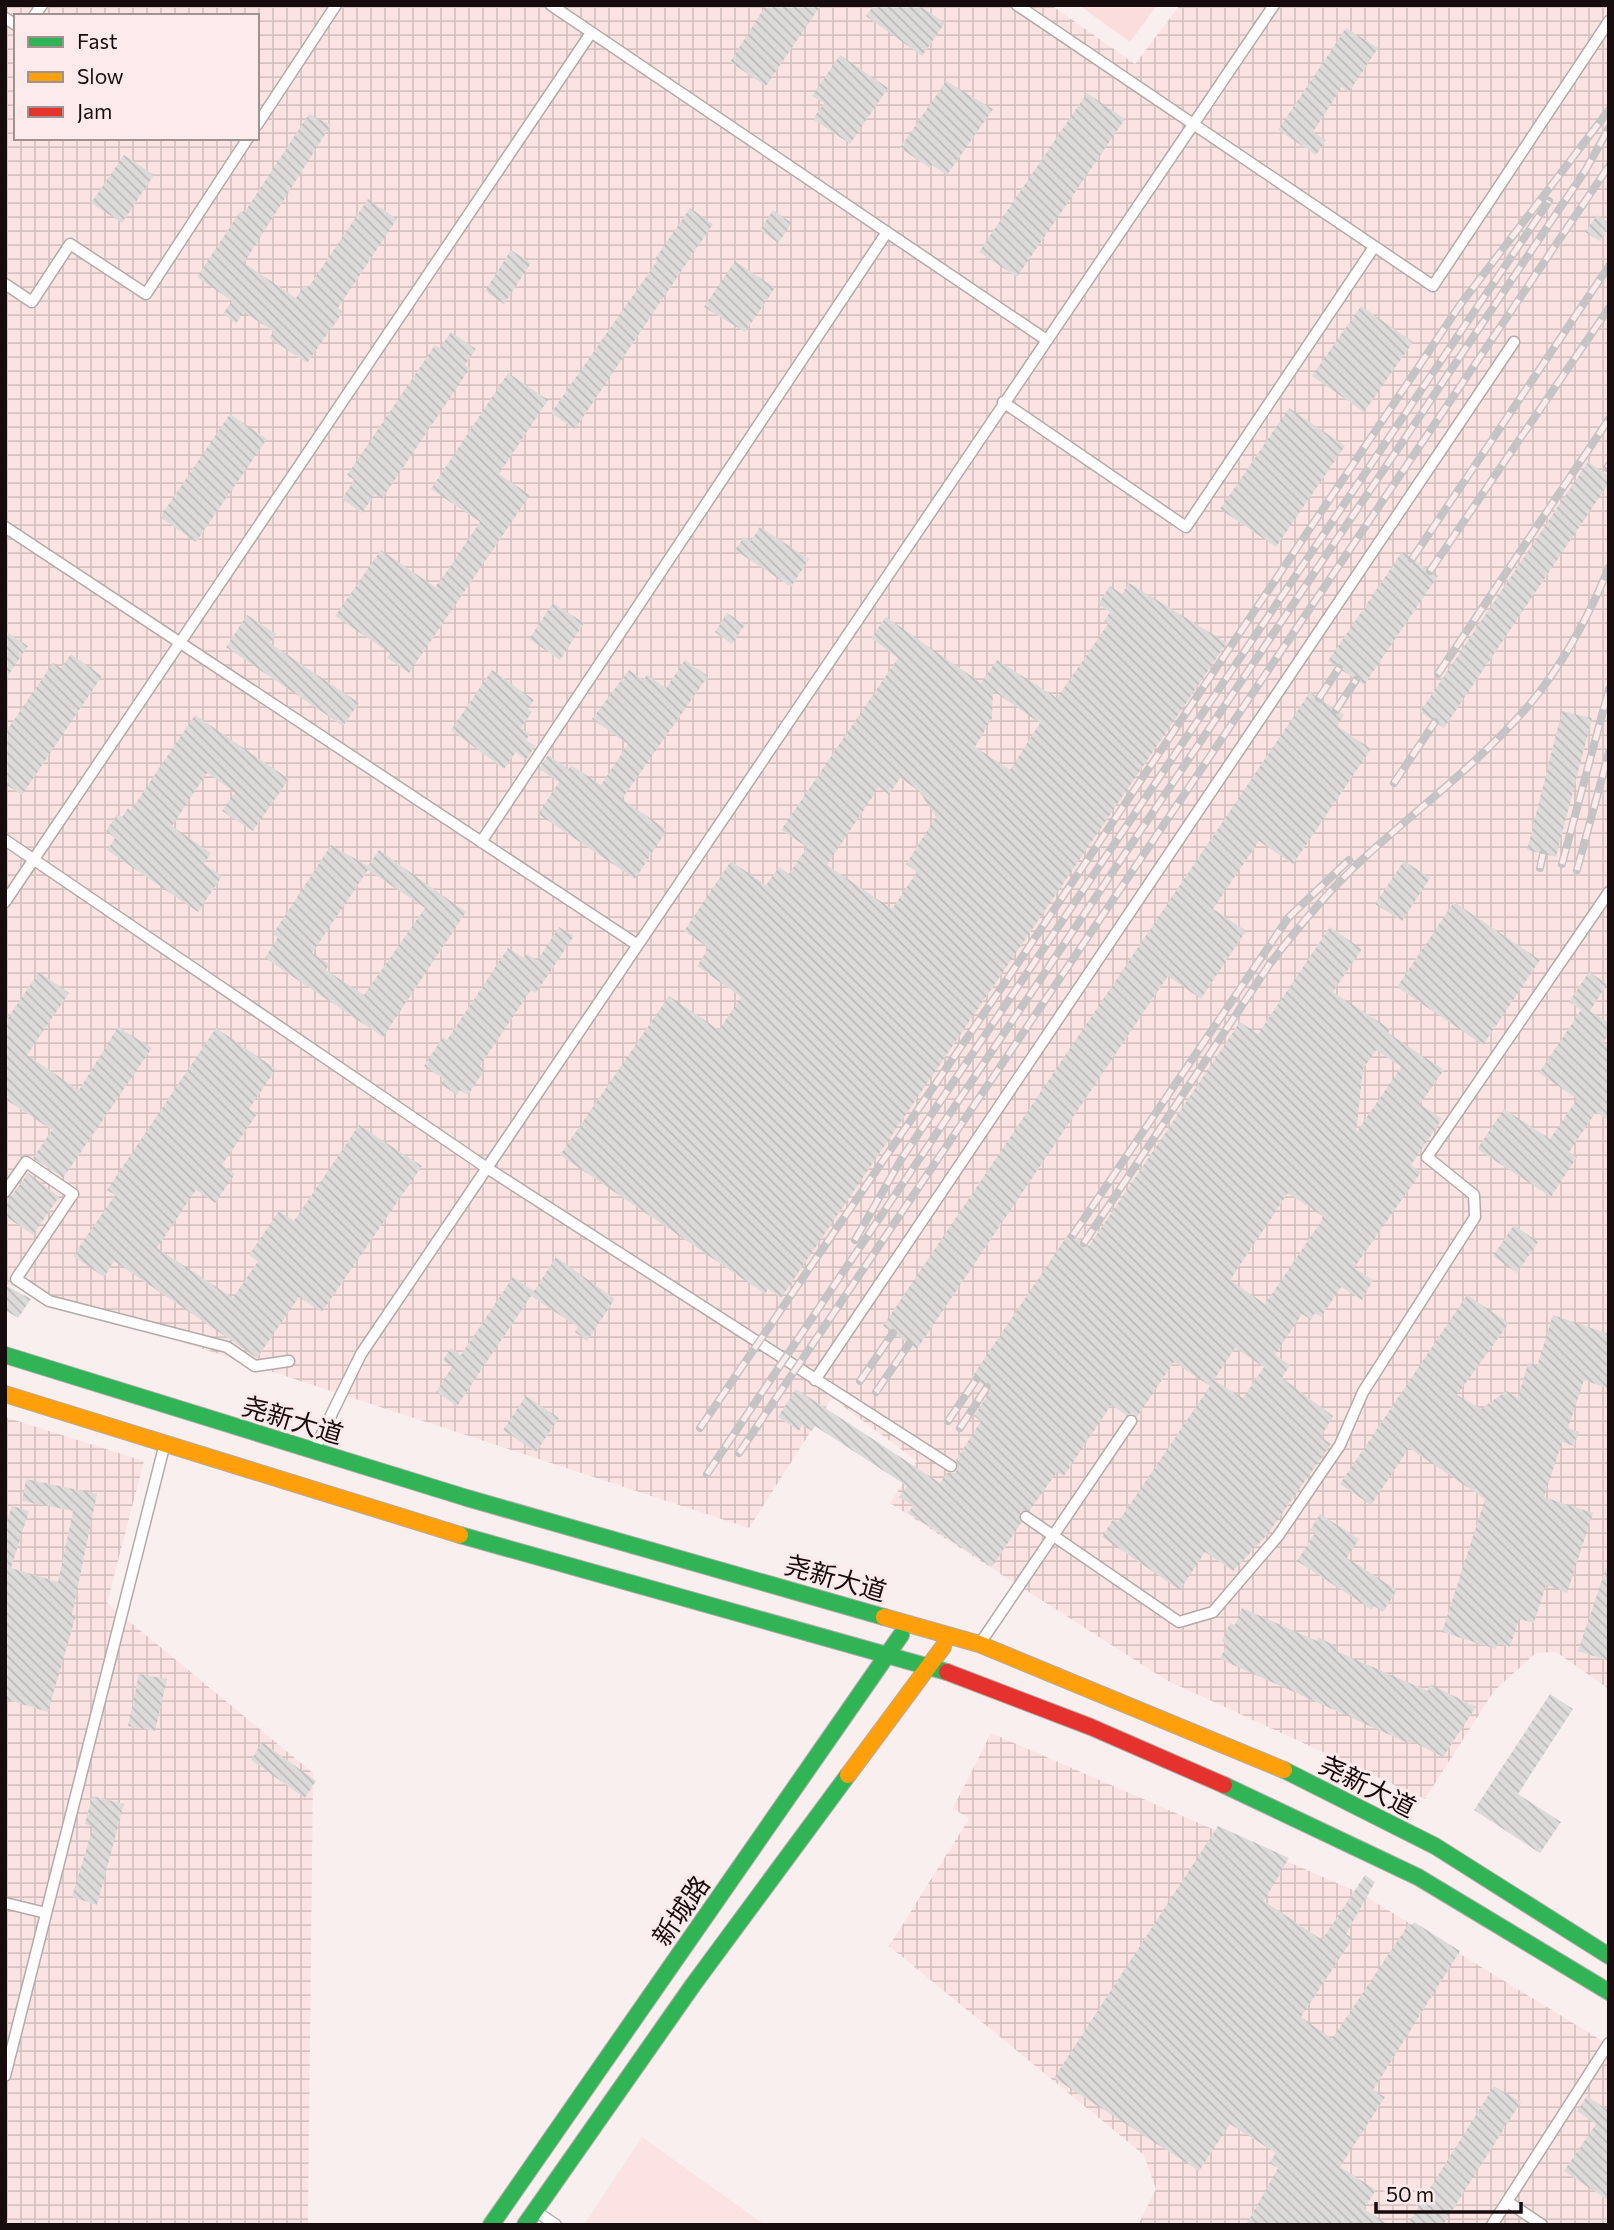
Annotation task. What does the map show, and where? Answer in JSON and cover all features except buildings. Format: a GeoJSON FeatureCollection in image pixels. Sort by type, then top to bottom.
{"type":"FeatureCollection","features":[{"type":"Feature","properties":{"kind":"main road","name":"尧新大道"},"geometry":{"type":"LineString","coordinates":[[5,1355],[467,1498],[979,1644],[1269,1763],[1435,1846],[1609,1956]]}},
{"type":"Feature","properties":{"kind":"main road"},"geometry":{"type":"LineString","coordinates":[[5,1394],[458,1534],[930,1665],[1091,1727],[1264,1803],[1394,1866],[1499,1924],[1609,1992]]}},
{"type":"Feature","properties":{"kind":"main road","name":"新城路"},"geometry":{"type":"LineString","coordinates":[[491,2225],[909,1623]]}},
{"type":"Feature","properties":{"kind":"main road","name":"新城路"},"geometry":{"type":"LineString","coordinates":[[524,2225],[693,1985],[952,1636]]}},
{"type":"Feature","properties":{"kind":"lane"},"geometry":{"type":"LineString","coordinates":[[259,122],[336,5]]}},
{"type":"Feature","properties":{"kind":"lane"},"geometry":{"type":"LineString","coordinates":[[551,5],[1045,339]]}},
{"type":"Feature","properties":{"kind":"lane"},"geometry":{"type":"LineString","coordinates":[[1017,5],[1433,286],[1609,21]]}},
{"type":"Feature","properties":{"kind":"lane"},"geometry":{"type":"LineString","coordinates":[[313,1451],[361,1354],[1045,339],[1274,5]]}},
{"type":"Feature","properties":{"kind":"lane"},"geometry":{"type":"LineString","coordinates":[[5,902],[591,33]]}},
{"type":"Feature","properties":{"kind":"lane"},"geometry":{"type":"LineString","coordinates":[[5,284],[32,302],[70,244],[146,294],[247,140]]}},
{"type":"Feature","properties":{"kind":"lane"},"geometry":{"type":"LineString","coordinates":[[481,842],[887,232]]}},
{"type":"Feature","properties":{"kind":"lane"},"geometry":{"type":"LineString","coordinates":[[1003,402],[1186,527],[1374,247]]}},
{"type":"Feature","properties":{"kind":"lane"},"geometry":{"type":"LineString","coordinates":[[816,1380],[1514,342]]}},
{"type":"Feature","properties":{"kind":"lane"},"geometry":{"type":"LineString","coordinates":[[5,527],[636,944]]}},
{"type":"Feature","properties":{"kind":"lane"},"geometry":{"type":"LineString","coordinates":[[5,840],[487,1168],[951,1466]]}},
{"type":"Feature","properties":{"kind":"lane"},"geometry":{"type":"LineString","coordinates":[[1026,1517],[1179,1622],[1213,1612],[1278,1536],[1340,1445],[1363,1392],[1475,1217],[1474,1195],[1427,1157],[1609,892]]}},
{"type":"Feature","properties":{"kind":"lane"},"geometry":{"type":"LineString","coordinates":[[5,1192],[26,1162],[73,1194],[16,1279]]}},
{"type":"Feature","properties":{"kind":"lane"},"geometry":{"type":"LineString","coordinates":[[5,1272],[49,1301],[227,1347],[255,1366],[289,1361]]}},
{"type":"Feature","properties":{"kind":"lane"},"geometry":{"type":"LineString","coordinates":[[979,1644],[1131,1421]]}},
{"type":"Feature","properties":{"kind":"lane"},"geometry":{"type":"LineString","coordinates":[[5,2076],[164,1443]]}},
{"type":"Feature","properties":{"kind":"lane"},"geometry":{"type":"LineString","coordinates":[[5,1903],[46,1913]]}},
{"type":"Feature","properties":{"kind":"lane"},"geometry":{"type":"LineString","coordinates":[[1492,2225],[1609,2043]]}},
{"type":"Feature","properties":{"kind":"lane"},"geometry":{"type":"LineString","coordinates":[[1508,2202],[1542,2225]]}},
{"type":"Feature","properties":{"kind":"lane"},"geometry":{"type":"LineString","coordinates":[[535,2210],[556,2225]]}},
{"type":"Feature","properties":{"kind":"shaded area"},"geometry":{"type":"Polygon","coordinates":[[[5,5],[1051,5],[1135,64],[1180,5],[1609,5],[1609,1689],[1556,1652],[1536,1653],[1494,1691],[1425,1799],[1166,1680],[890,1503],[917,1461],[832,1398],[749,1528],[5,1284],[5,5]]]}},
{"type":"Feature","properties":{"kind":"shaded area"},"geometry":{"type":"Polygon","coordinates":[[[1079,5],[1157,5],[1130,42],[1079,5]]]}},
{"type":"Feature","properties":{"kind":"shaded area"},"geometry":{"type":"Polygon","coordinates":[[[5,1417],[144,1461],[107,1603],[313,1773],[308,2225],[5,2225],[5,1417]]]}},
{"type":"Feature","properties":{"kind":"shaded area"},"geometry":{"type":"Polygon","coordinates":[[[991,1733],[1360,1893],[1609,2045],[1609,2225],[1138,2225],[1156,2189],[1144,2155],[889,1946],[969,1819],[953,1808],[991,1733]]]}},
{"type":"Feature","properties":{"kind":"shaded area"},"geometry":{"type":"Polygon","coordinates":[[[642,2137],[765,2225],[584,2225],[642,2137]]]}},
{"type":"Feature","properties":{"kind":"railway"},"geometry":{"type":"LineString","coordinates":[[700,1428],[1006,981],[1460,305],[1609,110]]}},
{"type":"Feature","properties":{"kind":"railway"},"geometry":{"type":"LineString","coordinates":[[707,1474],[1585,171],[1609,128]]}},
{"type":"Feature","properties":{"kind":"railway"},"geometry":{"type":"LineString","coordinates":[[739,1453],[1609,166]]}},
{"type":"Feature","properties":{"kind":"railway"},"geometry":{"type":"LineString","coordinates":[[855,1240],[902,1158],[1549,201]]}},
{"type":"Feature","properties":{"kind":"railway"},"geometry":{"type":"LineString","coordinates":[[1412,559],[1609,266]]}},
{"type":"Feature","properties":{"kind":"railway"},"geometry":{"type":"LineString","coordinates":[[1430,571],[1609,308]]}},
{"type":"Feature","properties":{"kind":"railway"},"geometry":{"type":"LineString","coordinates":[[1438,674],[1609,419]]}},
{"type":"Feature","properties":{"kind":"railway"},"geometry":{"type":"LineString","coordinates":[[1084,1243],[1269,965],[1314,909],[1352,870],[1470,765],[1529,705],[1553,674],[1574,639],[1609,567]]}},
{"type":"Feature","properties":{"kind":"railway"},"geometry":{"type":"LineString","coordinates":[[1319,698],[1339,668]]}},
{"type":"Feature","properties":{"kind":"railway"},"geometry":{"type":"LineString","coordinates":[[1336,710],[1356,680]]}},
{"type":"Feature","properties":{"kind":"railway"},"geometry":{"type":"LineString","coordinates":[[1562,864],[1609,689]]}},
{"type":"Feature","properties":{"kind":"railway"},"geometry":{"type":"LineString","coordinates":[[1394,783],[1435,722]]}},
{"type":"Feature","properties":{"kind":"railway"},"geometry":{"type":"LineString","coordinates":[[1577,870],[1609,752]]}},
{"type":"Feature","properties":{"kind":"railway"},"geometry":{"type":"LineString","coordinates":[[1540,868],[1543,854]]}},
{"type":"Feature","properties":{"kind":"railway"},"geometry":{"type":"LineString","coordinates":[[1073,1235],[1288,918],[1349,860]]}},
{"type":"Feature","properties":{"kind":"railway"},"geometry":{"type":"LineString","coordinates":[[860,1381],[893,1333]]}},
{"type":"Feature","properties":{"kind":"railway"},"geometry":{"type":"LineString","coordinates":[[876,1392],[909,1344]]}},
{"type":"Feature","properties":{"kind":"railway"},"geometry":{"type":"LineString","coordinates":[[948,1421],[976,1380]]}},
{"type":"Feature","properties":{"kind":"railway"},"geometry":{"type":"LineString","coordinates":[[960,1428],[987,1387]]}},
{"type":"Feature","properties":{"kind":"traffic: fast"},"geometry":{"type":"LineString","coordinates":[[5,1355],[467,1498],[884,1617]]}},
{"type":"Feature","properties":{"kind":"traffic: fast"},"geometry":{"type":"LineString","coordinates":[[460,1535],[947,1672]]}},
{"type":"Feature","properties":{"kind":"traffic: fast"},"geometry":{"type":"LineString","coordinates":[[491,2225],[901,1635]]}},
{"type":"Feature","properties":{"kind":"traffic: fast"},"geometry":{"type":"LineString","coordinates":[[1284,1770],[1435,1846],[1609,1956]]}},
{"type":"Feature","properties":{"kind":"traffic: fast"},"geometry":{"type":"LineString","coordinates":[[525,2225],[693,1985],[848,1775]]}},
{"type":"Feature","properties":{"kind":"traffic: fast"},"geometry":{"type":"LineString","coordinates":[[1224,1785],[1418,1877],[1609,1992]]}},
{"type":"Feature","properties":{"kind":"traffic: slow"},"geometry":{"type":"LineString","coordinates":[[5,1394],[460,1535]]}},
{"type":"Feature","properties":{"kind":"traffic: slow"},"geometry":{"type":"LineString","coordinates":[[884,1617],[979,1644],[1284,1770]]}},
{"type":"Feature","properties":{"kind":"traffic: slow"},"geometry":{"type":"LineString","coordinates":[[848,1775],[943,1647]]}},
{"type":"Feature","properties":{"kind":"traffic: jam"},"geometry":{"type":"LineString","coordinates":[[947,1672],[1091,1727],[1224,1785]]}}]}
